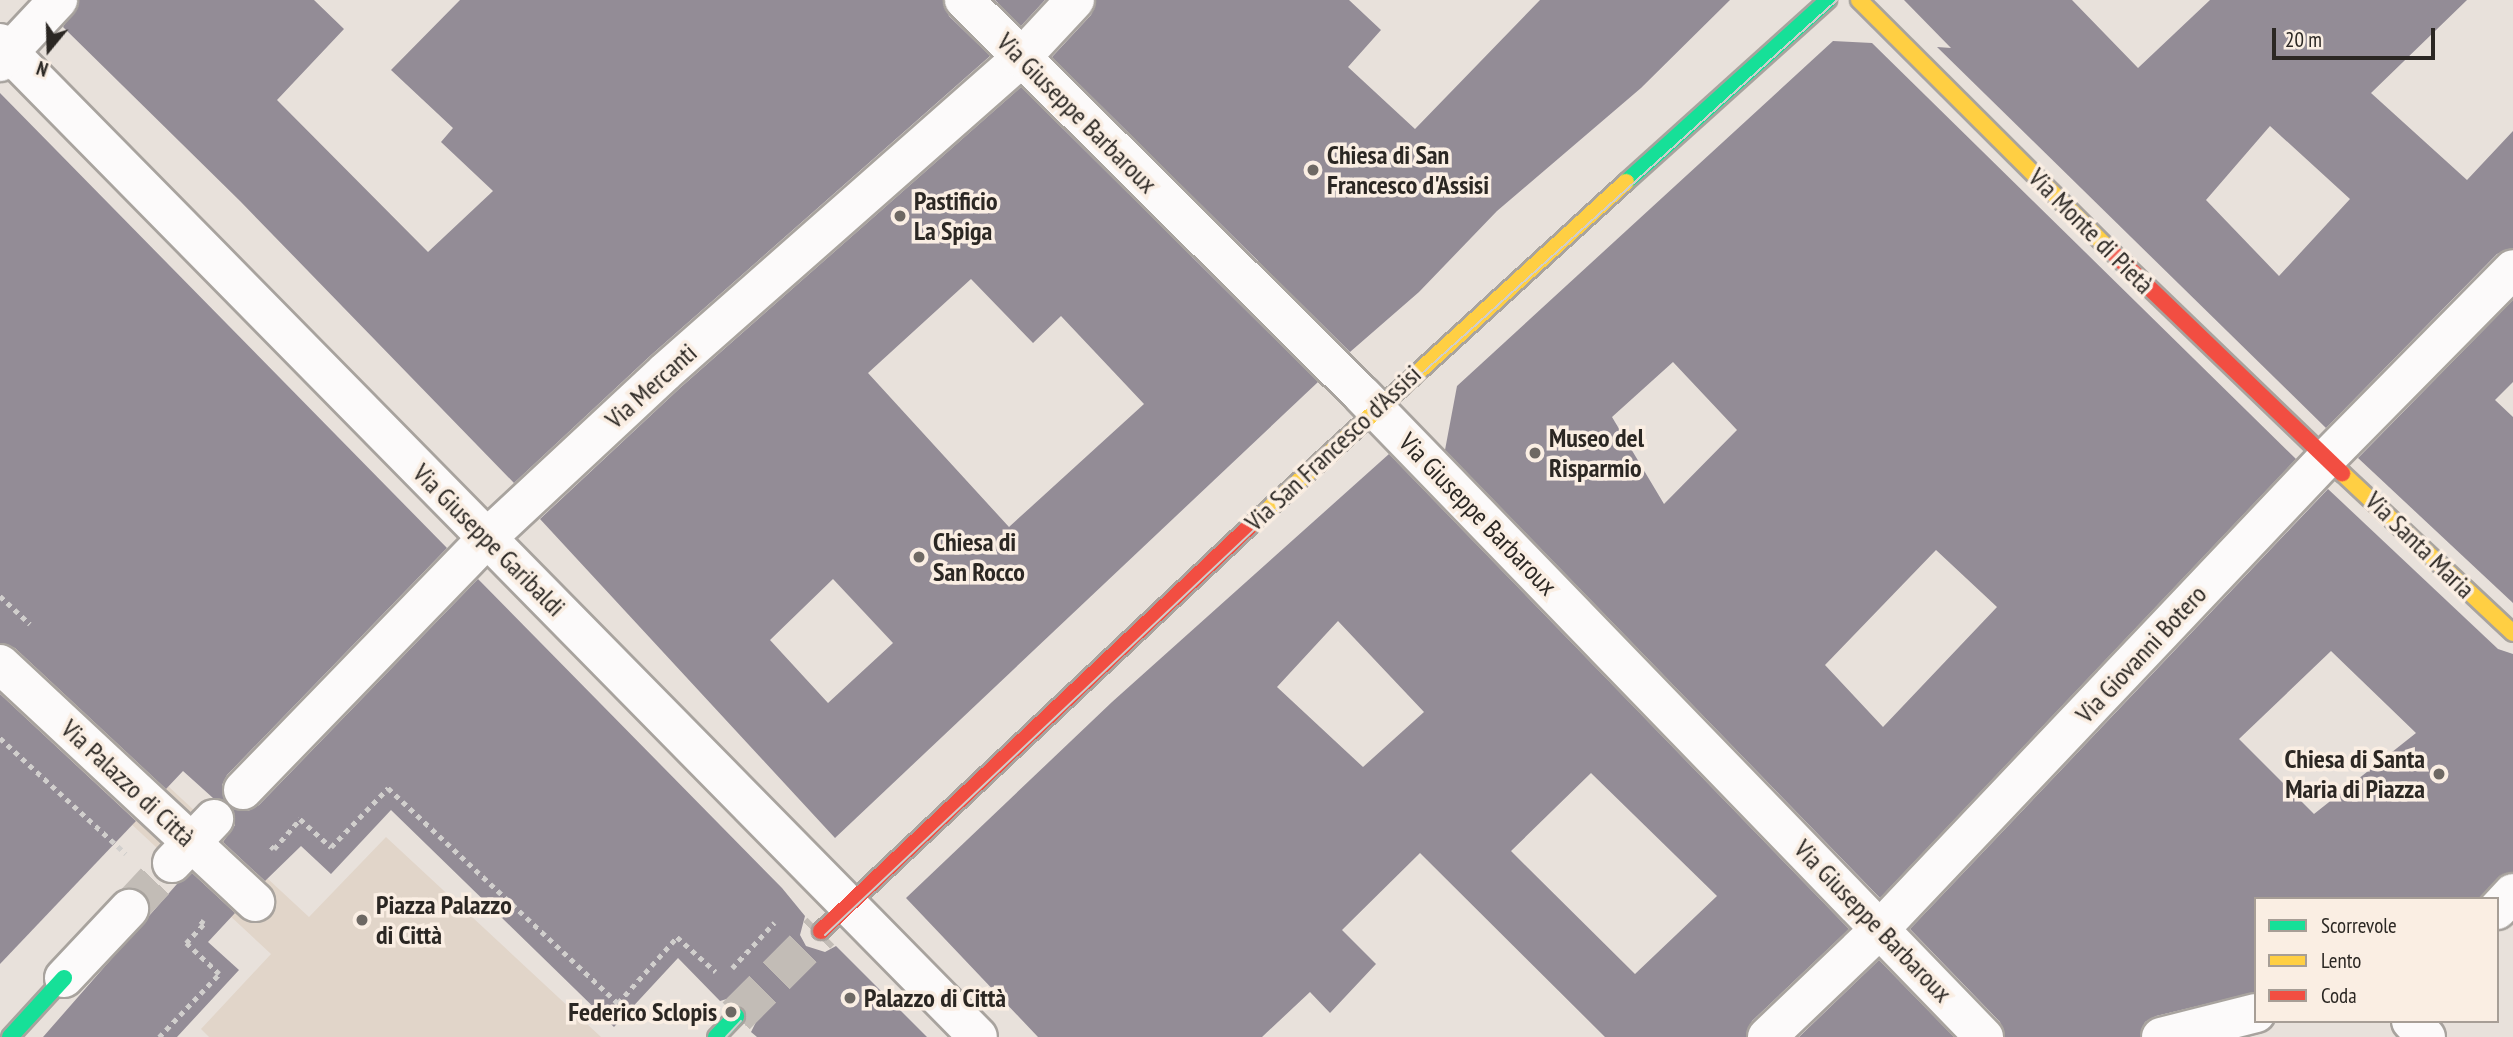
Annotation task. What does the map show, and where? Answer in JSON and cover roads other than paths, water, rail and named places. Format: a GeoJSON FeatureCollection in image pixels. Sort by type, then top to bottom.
{"type":"FeatureCollection","features":[{"type":"Feature","properties":{"kind":"street"},"geometry":{"type":"LineString","coordinates":[[3,52],[58,0]]}},
{"type":"Feature","properties":{"kind":"street","name":"Via Giuseppe Barbaroux"},"geometry":{"type":"LineString","coordinates":[[964,0],[1375,409],[1984,1037]]}},
{"type":"Feature","properties":{"kind":"street","name":"Via Mercanti"},"geometry":{"type":"LineString","coordinates":[[243,790],[487,538],[665,372],[1021,58],[1075,0]]}},
{"type":"Feature","properties":{"kind":"street","name":"Via San Francesco d'Assisi"},"geometry":{"type":"LineString","coordinates":[[833,917],[1375,409],[1828,0]]}},
{"type":"Feature","properties":{"kind":"street","name":"Via Monte di Pietà"},"geometry":{"type":"LineString","coordinates":[[1859,0],[2200,339],[2328,457]]}},
{"type":"Feature","properties":{"kind":"street","name":"Via Giuseppe Garibaldi"},"geometry":{"type":"LineString","coordinates":[[3,52],[487,538],[833,917],[978,1037]]}},
{"type":"Feature","properties":{"kind":"street","name":"Via Giovanni Botero"},"geometry":{"type":"LineString","coordinates":[[1767,1037],[1881,928],[2328,457],[2513,269]]}},
{"type":"Feature","properties":{"kind":"street","name":"Via Santa Maria"},"geometry":{"type":"LineString","coordinates":[[2328,457],[2513,633]]}},
{"type":"Feature","properties":{"kind":"street","name":"Via Palazzo di Città"},"geometry":{"type":"LineString","coordinates":[[0,664],[193,841],[255,902]]}},
{"type":"Feature","properties":{"kind":"street"},"geometry":{"type":"LineString","coordinates":[[2499,908],[2513,893]]}},
{"type":"Feature","properties":{"kind":"street"},"geometry":{"type":"LineString","coordinates":[[10,1037],[129,909]]}},
{"type":"Feature","properties":{"kind":"street"},"geometry":{"type":"LineString","coordinates":[[2163,1036],[2254,1013]]}},
{"type":"Feature","properties":{"kind":"street"},"geometry":{"type":"LineString","coordinates":[[716,1037],[736,1016]]}},
{"type":"Feature","properties":{"kind":"street"},"geometry":{"type":"LineString","coordinates":[[2413,1023],[2426,1037]]}},
{"type":"Feature","properties":{"kind":"tunnel"},"geometry":{"type":"LineString","coordinates":[[129,909],[172,863]]}},
{"type":"Feature","properties":{"kind":"tunnel"},"geometry":{"type":"LineString","coordinates":[[736,1016],[821,931]]}},
{"type":"Feature","properties":{"kind":"tram line"},"geometry":{"type":"LineString","coordinates":[[825,935],[1379,412],[1837,0]]}},
{"type":"Feature","properties":{"kind":"tram line"},"geometry":{"type":"LineString","coordinates":[[726,1037],[741,1021]]}},
{"type":"Feature","properties":{"kind":"place","name":"Chiesa di San Francesco d'Assisi"},"geometry":{"type":"Point","coordinates":[1313,170]}},
{"type":"Feature","properties":{"kind":"place","name":"Pastificio La Spiga"},"geometry":{"type":"Point","coordinates":[900,216]}},
{"type":"Feature","properties":{"kind":"place","name":"Museo del Risparmio"},"geometry":{"type":"Point","coordinates":[1535,453]}},
{"type":"Feature","properties":{"kind":"place","name":"Chiesa di San Rocco"},"geometry":{"type":"Point","coordinates":[919,557]}},
{"type":"Feature","properties":{"kind":"place","name":"Chiesa di Santa Maria di Piazza"},"geometry":{"type":"Point","coordinates":[2439,774]}},
{"type":"Feature","properties":{"kind":"place","name":"Piazza Palazzo di Città"},"geometry":{"type":"Point","coordinates":[362,920]}},
{"type":"Feature","properties":{"kind":"place","name":"Palazzo di Città"},"geometry":{"type":"Point","coordinates":[850,998]}},
{"type":"Feature","properties":{"kind":"place","name":"Federico Sclopis"},"geometry":{"type":"Point","coordinates":[731,1012]}}]}
